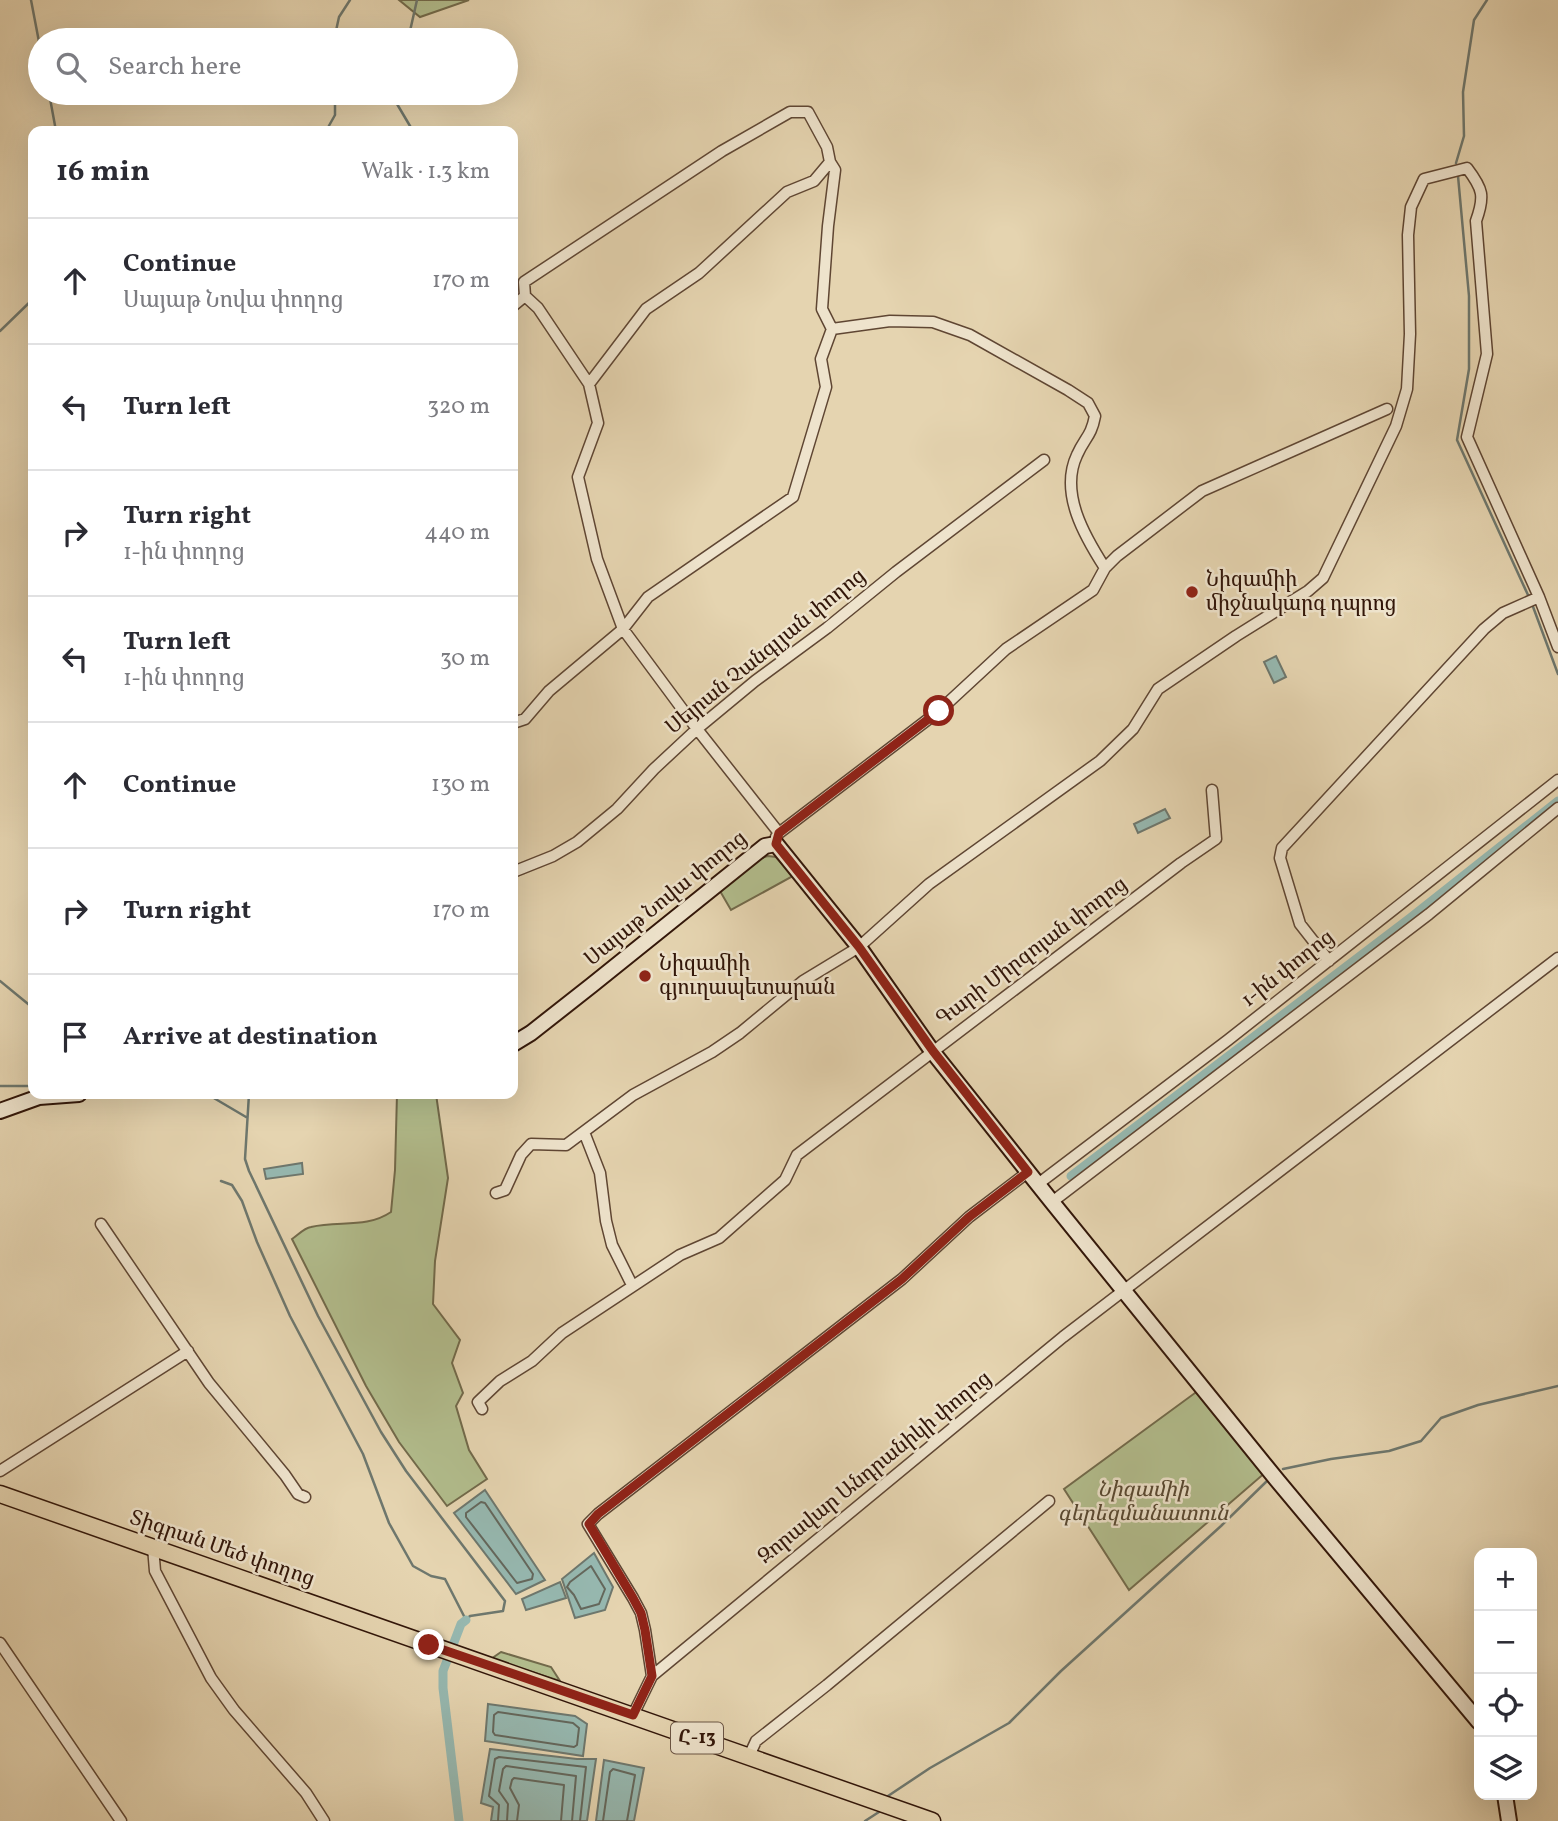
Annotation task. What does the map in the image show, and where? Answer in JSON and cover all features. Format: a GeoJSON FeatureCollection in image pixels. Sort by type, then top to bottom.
{"type":"FeatureCollection","features":[{"type":"Feature","properties":{"kind":"main road"},"geometry":{"type":"LineString","coordinates":[[777,838],[933,1051],[1028,1172],[1271,1473],[1474,1716]]}},
{"type":"Feature","properties":{"kind":"main road","name":"Սայաթ Նովա փողոց"},"geometry":{"type":"LineString","coordinates":[[518,1041],[777,838]]}},
{"type":"Feature","properties":{"kind":"main road"},"geometry":{"type":"LineString","coordinates":[[0,1111],[33,1099]]}},
{"type":"Feature","properties":{"kind":"main road","name":"Տիգրան Մեծ փողոց"},"geometry":{"type":"LineString","coordinates":[[0,1494],[633,1715]]}},
{"type":"Feature","properties":{"kind":"main road","name":"Հ-13"},"geometry":{"type":"LineString","coordinates":[[633,1715],[932,1821]]}},
{"type":"Feature","properties":{"kind":"main road"},"geometry":{"type":"LineString","coordinates":[[1506,1800],[1509,1821]]}},
{"type":"Feature","properties":{"kind":"street"},"geometry":{"type":"LineString","coordinates":[[518,721],[525,719],[549,691],[623,629],[648,597],[793,497],[826,387],[821,359],[832,329],[822,309],[835,170],[827,147],[808,112],[790,112],[722,151],[524,282],[526,296],[538,308],[589,384],[598,423],[578,477],[597,559],[623,629],[777,838]]}},
{"type":"Feature","properties":{"kind":"street"},"geometry":{"type":"LineString","coordinates":[[589,384],[646,309],[699,274],[787,192],[814,181],[830,162]]}},
{"type":"Feature","properties":{"kind":"street"},"geometry":{"type":"LineString","coordinates":[[496,1193],[505,1189],[521,1155],[531,1144],[566,1145],[634,1095],[712,1052],[740,1033],[803,981],[859,947],[929,884],[1100,761],[1133,729],[1158,689],[1308,591],[1323,578],[1396,426],[1407,389],[1410,334],[1408,235],[1412,207],[1424,179],[1467,168],[1479,183],[1483,201],[1476,221],[1487,354],[1466,437],[1539,597],[1558,647]]}},
{"type":"Feature","properties":{"kind":"street"},"geometry":{"type":"LineString","coordinates":[[518,302],[526,296]]}},
{"type":"Feature","properties":{"kind":"street"},"geometry":{"type":"LineString","coordinates":[[832,329],[890,321],[933,322],[970,335],[1088,404],[1095,416],[1092,433],[1077,454],[1072,471],[1072,498],[1090,545],[1105,568]]}},
{"type":"Feature","properties":{"kind":"street","name":"Սայաթ Նովա փողոց"},"geometry":{"type":"LineString","coordinates":[[777,838],[939,711],[1006,649],[1093,590],[1105,568],[1117,556],[1202,491],[1387,409]]}},
{"type":"Feature","properties":{"kind":"street","name":"Սեյրան Չանգլյան փողոց"},"geometry":{"type":"LineString","coordinates":[[518,870],[553,856],[577,842],[617,808],[697,729],[755,681],[1044,460]]}},
{"type":"Feature","properties":{"kind":"street"},"geometry":{"type":"LineString","coordinates":[[1329,961],[1300,924],[1280,858],[1282,848],[1485,629],[1503,613],[1539,597]]}},
{"type":"Feature","properties":{"kind":"street","name":"1-ին փողոց"},"geometry":{"type":"LineString","coordinates":[[1038,1184],[1228,1040],[1558,780]]}},
{"type":"Feature","properties":{"kind":"street","name":"Գարի Միրզոյան փողոց"},"geometry":{"type":"LineString","coordinates":[[482,1409],[478,1402],[500,1381],[532,1361],[562,1333],[632,1285],[680,1255],[719,1238],[785,1180],[797,1156],[1216,839],[1212,790]]}},
{"type":"Feature","properties":{"kind":"street"},"geometry":{"type":"LineString","coordinates":[[1052,1202],[1429,914],[1558,808]]}},
{"type":"Feature","properties":{"kind":"street","name":"Զորավար Անդրանիկի փողոց"},"geometry":{"type":"LineString","coordinates":[[652,1676],[1063,1337],[1558,958]]}},
{"type":"Feature","properties":{"kind":"street"},"geometry":{"type":"LineString","coordinates":[[1228,1040],[1241,1056]]}},
{"type":"Feature","properties":{"kind":"street"},"geometry":{"type":"LineString","coordinates":[[584,1132],[600,1173],[612,1245],[632,1285]]}},
{"type":"Feature","properties":{"kind":"street"},"geometry":{"type":"LineString","coordinates":[[633,1715],[652,1676],[641,1613],[610,1558],[591,1532],[589,1524],[598,1514],[902,1279],[969,1217],[1028,1172]]}},
{"type":"Feature","properties":{"kind":"street"},"geometry":{"type":"LineString","coordinates":[[101,1224],[209,1383],[298,1494],[305,1497]]}},
{"type":"Feature","properties":{"kind":"street"},"geometry":{"type":"LineString","coordinates":[[0,1471],[188,1351]]}},
{"type":"Feature","properties":{"kind":"street"},"geometry":{"type":"LineString","coordinates":[[748,1756],[756,1741],[1049,1501]]}},
{"type":"Feature","properties":{"kind":"street"},"geometry":{"type":"LineString","coordinates":[[153,1547],[155,1571],[211,1678],[234,1710],[306,1793],[324,1821]]}},
{"type":"Feature","properties":{"kind":"street"},"geometry":{"type":"LineString","coordinates":[[0,1643],[121,1821]]}},
{"type":"Feature","properties":{"kind":"green space"},"geometry":{"type":"Polygon","coordinates":[[[399,0],[469,0],[420,17],[399,0]]]}},
{"type":"Feature","properties":{"kind":"green space"},"geometry":{"type":"Polygon","coordinates":[[[776,857],[793,876],[731,910],[720,891],[761,858],[776,857]]]}},
{"type":"Feature","properties":{"kind":"green space"},"geometry":{"type":"Polygon","coordinates":[[[397,1099],[437,1099],[448,1178],[435,1261],[433,1304],[460,1340],[452,1363],[463,1393],[456,1406],[469,1450],[487,1479],[447,1506],[399,1442],[366,1386],[292,1239],[308,1228],[372,1221],[391,1212],[397,1099]]]}},
{"type":"Feature","properties":{"kind":"green space","name":"Նիզամիի գերեզմանատուն"},"geometry":{"type":"Polygon","coordinates":[[[1199,1390],[1266,1472],[1129,1590],[1064,1489],[1199,1390]]]}},
{"type":"Feature","properties":{"kind":"green space"},"geometry":{"type":"Polygon","coordinates":[[[501,1652],[551,1667],[560,1681],[491,1659],[501,1652]]]}},
{"type":"Feature","properties":{"kind":"water"},"geometry":{"type":"Polygon","coordinates":[[[1276,656],[1286,677],[1274,683],[1264,662],[1276,656]]]}},
{"type":"Feature","properties":{"kind":"water"},"geometry":{"type":"Polygon","coordinates":[[[1165,809],[1170,818],[1138,833],[1134,824],[1165,809]]]}},
{"type":"Feature","properties":{"kind":"water"},"geometry":{"type":"Polygon","coordinates":[[[302,1163],[303,1174],[266,1179],[264,1169],[302,1163]]]}},
{"type":"Feature","properties":{"kind":"water"},"geometry":{"type":"Polygon","coordinates":[[[485,1490],[545,1580],[516,1594],[454,1513],[485,1490]]]}},
{"type":"Feature","properties":{"kind":"water"},"geometry":{"type":"Polygon","coordinates":[[[594,1553],[613,1587],[605,1610],[575,1618],[562,1579],[594,1553]]]}},
{"type":"Feature","properties":{"kind":"water"},"geometry":{"type":"Polygon","coordinates":[[[560,1582],[566,1598],[526,1610],[522,1599],[560,1582]]]}},
{"type":"Feature","properties":{"kind":"water"},"geometry":{"type":"Polygon","coordinates":[[[488,1704],[575,1716],[587,1724],[583,1756],[485,1741],[488,1704]]]}},
{"type":"Feature","properties":{"kind":"water"},"geometry":{"type":"Polygon","coordinates":[[[490,1749],[596,1759],[587,1821],[491,1821],[493,1807],[481,1803],[490,1749]]]}},
{"type":"Feature","properties":{"kind":"water"},"geometry":{"type":"Polygon","coordinates":[[[604,1760],[644,1768],[634,1821],[596,1821],[604,1760]]]}},
{"type":"Feature","properties":{"kind":"waterway"},"geometry":{"type":"LineString","coordinates":[[31,0],[36,28]]}},
{"type":"Feature","properties":{"kind":"waterway"},"geometry":{"type":"LineString","coordinates":[[337,28],[339,17],[350,0]]}},
{"type":"Feature","properties":{"kind":"waterway"},"geometry":{"type":"LineString","coordinates":[[411,28],[417,0]]}},
{"type":"Feature","properties":{"kind":"waterway"},"geometry":{"type":"LineString","coordinates":[[1456,163],[1464,136],[1463,92],[1474,20],[1487,0]]}},
{"type":"Feature","properties":{"kind":"waterway"},"geometry":{"type":"LineString","coordinates":[[51,105],[55,126]]}},
{"type":"Feature","properties":{"kind":"waterway"},"geometry":{"type":"LineString","coordinates":[[329,126],[335,115],[335,105]]}},
{"type":"Feature","properties":{"kind":"waterway"},"geometry":{"type":"LineString","coordinates":[[398,105],[410,126]]}},
{"type":"Feature","properties":{"kind":"waterway"},"geometry":{"type":"LineString","coordinates":[[1458,176],[1469,296],[1469,369],[1457,440],[1528,595]]}},
{"type":"Feature","properties":{"kind":"waterway"},"geometry":{"type":"LineString","coordinates":[[0,331],[28,304]]}},
{"type":"Feature","properties":{"kind":"waterway"},"geometry":{"type":"LineString","coordinates":[[1532,604],[1558,674]]}},
{"type":"Feature","properties":{"kind":"waterway"},"geometry":{"type":"LineString","coordinates":[[1071,1176],[1410,918],[1558,801]]}},
{"type":"Feature","properties":{"kind":"waterway"},"geometry":{"type":"LineString","coordinates":[[0,981],[28,1004]]}},
{"type":"Feature","properties":{"kind":"waterway"},"geometry":{"type":"LineString","coordinates":[[0,1086],[28,1086]]}},
{"type":"Feature","properties":{"kind":"waterway"},"geometry":{"type":"LineString","coordinates":[[215,1099],[246,1117]]}},
{"type":"Feature","properties":{"kind":"waterway"},"geometry":{"type":"LineString","coordinates":[[221,1181],[232,1185],[242,1201],[290,1316],[363,1454],[389,1523],[413,1566],[431,1576],[445,1579],[466,1620],[470,1616],[503,1611],[505,1601],[406,1471],[381,1432],[318,1316],[245,1159],[249,1099]]}},
{"type":"Feature","properties":{"kind":"waterway"},"geometry":{"type":"LineString","coordinates":[[1283,1469],[1389,1451],[1421,1441],[1441,1418],[1478,1405],[1558,1386]]}},
{"type":"Feature","properties":{"kind":"waterway"},"geometry":{"type":"LineString","coordinates":[[888,1796],[930,1768],[1009,1723],[1061,1671],[1268,1480]]}},
{"type":"Feature","properties":{"kind":"waterway"},"geometry":{"type":"LineString","coordinates":[[459,1821],[443,1671],[461,1624],[466,1620]]}},
{"type":"Feature","properties":{"kind":"waterway"},"geometry":{"type":"LineString","coordinates":[[865,1821],[882,1810]]}},
{"type":"Feature","properties":{"kind":"place","name":"Նիզամիի միջնակարգ դպրոց"},"geometry":{"type":"Point","coordinates":[1192,592]}},
{"type":"Feature","properties":{"kind":"place","name":"Նիզամիի գյուղապետարան"},"geometry":{"type":"Point","coordinates":[645,976]}},
{"type":"Feature","properties":{"kind":"route"},"geometry":{"type":"LineString","coordinates":[[429,1645],[633,1715],[652,1676],[645,1630],[641,1613],[610,1558],[591,1532],[589,1524],[598,1514],[902,1279],[969,1217],[1028,1172],[933,1051],[859,947],[776,844],[779,833],[939,711]]}}]}
